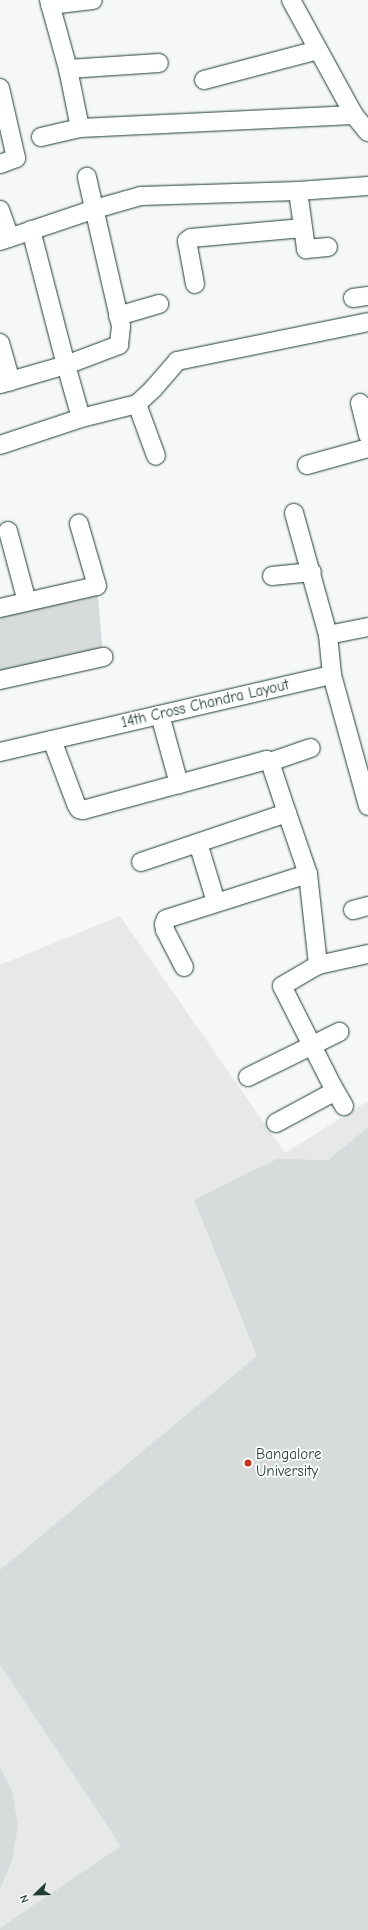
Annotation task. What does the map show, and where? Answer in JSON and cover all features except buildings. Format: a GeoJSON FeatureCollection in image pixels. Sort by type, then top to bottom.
{"type":"FeatureCollection","features":[{"type":"Feature","properties":{"kind":"street"},"geometry":{"type":"LineString","coordinates":[[80,128],[68,69],[50,2],[93,0]]}},
{"type":"Feature","properties":{"kind":"street"},"geometry":{"type":"LineString","coordinates":[[291,0],[354,115],[368,132]]}},
{"type":"Feature","properties":{"kind":"street"},"geometry":{"type":"LineString","coordinates":[[204,80],[318,50]]}},
{"type":"Feature","properties":{"kind":"street"},"geometry":{"type":"LineString","coordinates":[[68,69],[159,63]]}},
{"type":"Feature","properties":{"kind":"street"},"geometry":{"type":"LineString","coordinates":[[0,88],[16,158],[0,164]]}},
{"type":"Feature","properties":{"kind":"street"},"geometry":{"type":"LineString","coordinates":[[41,137],[80,128],[354,115]]}},
{"type":"Feature","properties":{"kind":"street"},"geometry":{"type":"LineString","coordinates":[[0,343],[5,382],[66,365],[119,345],[121,326],[87,177]]}},
{"type":"Feature","properties":{"kind":"street"},"geometry":{"type":"LineString","coordinates":[[0,210],[5,239],[94,209],[140,196],[298,191],[368,186]]}},
{"type":"Feature","properties":{"kind":"street"},"geometry":{"type":"LineString","coordinates":[[298,191],[306,249],[328,247]]}},
{"type":"Feature","properties":{"kind":"street"},"geometry":{"type":"LineString","coordinates":[[195,284],[187,241],[190,238],[303,228]]}},
{"type":"Feature","properties":{"kind":"street"},"geometry":{"type":"LineString","coordinates":[[31,230],[81,418]]}},
{"type":"Feature","properties":{"kind":"street"},"geometry":{"type":"LineString","coordinates":[[118,316],[159,304]]}},
{"type":"Feature","properties":{"kind":"street"},"geometry":{"type":"LineString","coordinates":[[0,445],[81,418],[137,404],[154,389],[177,361],[368,322]]}},
{"type":"Feature","properties":{"kind":"street"},"geometry":{"type":"LineString","coordinates":[[360,403],[368,435]]}},
{"type":"Feature","properties":{"kind":"street"},"geometry":{"type":"LineString","coordinates":[[137,404],[156,456]]}},
{"type":"Feature","properties":{"kind":"street"},"geometry":{"type":"LineString","coordinates":[[307,465],[368,448]]}},
{"type":"Feature","properties":{"kind":"street"},"geometry":{"type":"LineString","coordinates":[[294,513],[312,572],[328,635],[332,674],[362,761],[368,806]]}},
{"type":"Feature","properties":{"kind":"street"},"geometry":{"type":"LineString","coordinates":[[0,608],[97,586],[79,524]]}},
{"type":"Feature","properties":{"kind":"street"},"geometry":{"type":"LineString","coordinates":[[8,532],[27,602]]}},
{"type":"Feature","properties":{"kind":"street"},"geometry":{"type":"LineString","coordinates":[[272,576],[312,572]]}},
{"type":"Feature","properties":{"kind":"street"},"geometry":{"type":"LineString","coordinates":[[328,635],[368,627]]}},
{"type":"Feature","properties":{"kind":"street"},"geometry":{"type":"LineString","coordinates":[[0,680],[103,657]]}},
{"type":"Feature","properties":{"kind":"street","name":"14th Cross Chandra Layout"},"geometry":{"type":"LineString","coordinates":[[0,752],[332,674]]}},
{"type":"Feature","properties":{"kind":"street"},"geometry":{"type":"LineString","coordinates":[[160,714],[179,784]]}},
{"type":"Feature","properties":{"kind":"street"},"geometry":{"type":"LineString","coordinates":[[52,740],[76,804],[79,809],[83,810],[267,760],[270,762],[311,748]]}},
{"type":"Feature","properties":{"kind":"street"},"geometry":{"type":"LineString","coordinates":[[270,762],[308,874],[318,965]]}},
{"type":"Feature","properties":{"kind":"street"},"geometry":{"type":"LineString","coordinates":[[141,862],[287,813]]}},
{"type":"Feature","properties":{"kind":"street"},"geometry":{"type":"LineString","coordinates":[[198,843],[216,902]]}},
{"type":"Feature","properties":{"kind":"street"},"geometry":{"type":"LineString","coordinates":[[184,967],[165,930],[164,924],[166,919],[308,874]]}},
{"type":"Feature","properties":{"kind":"street"},"geometry":{"type":"LineString","coordinates":[[344,1106],[311,1046],[282,986],[318,965],[368,954]]}},
{"type":"Feature","properties":{"kind":"street"},"geometry":{"type":"LineString","coordinates":[[248,1077],[339,1032]]}},
{"type":"Feature","properties":{"kind":"street"},"geometry":{"type":"LineString","coordinates":[[276,1123],[328,1095],[332,1092],[333,1087]]}},
{"type":"Feature","properties":{"kind":"shaded area"},"geometry":{"type":"Polygon","coordinates":[[[97,586],[103,657],[0,680],[0,608],[97,586]]]}},
{"type":"Feature","properties":{"kind":"shaded area"},"geometry":{"type":"Polygon","coordinates":[[[120,916],[285,1153],[368,1101],[368,1930],[0,1930],[0,965],[120,916]]]}},
{"type":"Feature","properties":{"kind":"shaded area","name":"Bangalore University"},"geometry":{"type":"Polygon","coordinates":[[[368,1127],[368,1930],[0,1930],[0,1928],[121,1846],[0,1665],[0,1570],[257,1356],[194,1200],[277,1159],[328,1160],[368,1127]]]}},
{"type":"Feature","properties":{"kind":"shaded area"},"geometry":{"type":"Polygon","coordinates":[[[0,1767],[12,1791],[18,1826],[12,1860],[0,1889],[0,1767]]]}},
{"type":"Feature","properties":{"kind":"place","name":"Bangalore University"},"geometry":{"type":"Point","coordinates":[248,1463]}}]}
